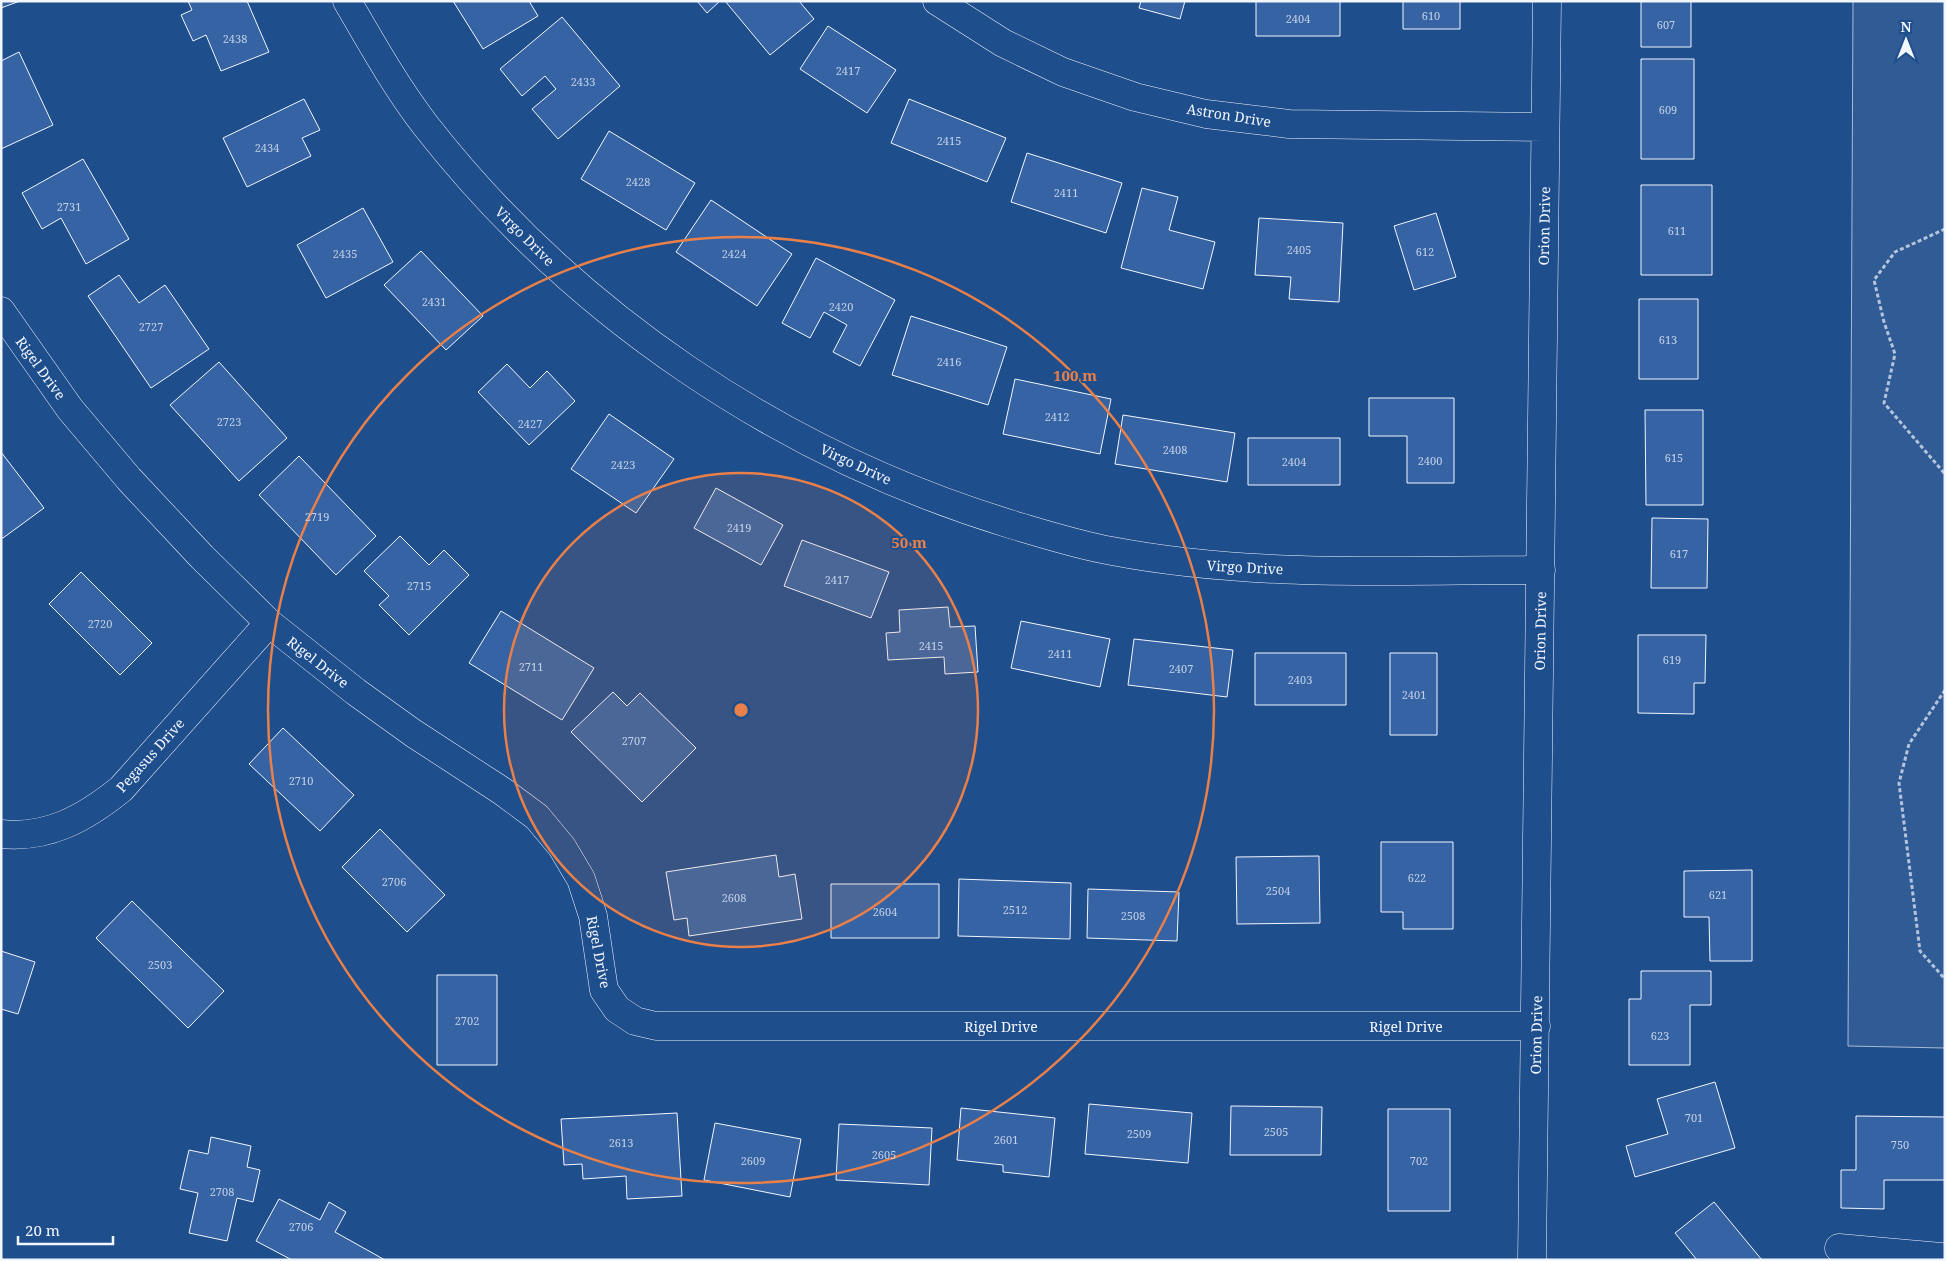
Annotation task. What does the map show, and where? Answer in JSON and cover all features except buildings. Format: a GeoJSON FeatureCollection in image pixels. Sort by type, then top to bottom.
{"type":"FeatureCollection","features":[{"type":"Feature","properties":{"kind":"street","name":"Virgo Drive"},"geometry":{"type":"LineString","coordinates":[[347,1],[380,58],[424,123],[473,183],[533,245],[580,289],[654,347],[724,393],[822,449],[958,508],[1039,533],[1110,551],[1193,564],[1268,569],[1541,570]]}},
{"type":"Feature","properties":{"kind":"street","name":"Astron Drive"},"geometry":{"type":"LineString","coordinates":[[938,1],[1003,43],[1063,72],[1135,97],[1206,114],[1289,124],[1545,127]]}},
{"type":"Feature","properties":{"kind":"street","name":"Orion Drive"},"geometry":{"type":"LineString","coordinates":[[1532,1260],[1547,1]]}},
{"type":"Feature","properties":{"kind":"street","name":"Rigel Drive"},"geometry":{"type":"LineString","coordinates":[[1,311],[70,409],[129,479],[202,557],[269,623],[392,718],[502,791],[536,817],[562,847],[580,879],[593,916],[604,990],[617,1009],[635,1021],[656,1026],[1536,1026]]}},
{"type":"Feature","properties":{"kind":"street","name":"Pegasus Drive"},"geometry":{"type":"LineString","coordinates":[[1,834],[17,836],[45,832],[72,823],[98,808],[121,789],[269,623]]}},
{"type":"Feature","properties":{"kind":"street"},"geometry":{"type":"LineString","coordinates":[[1839,1248],[1941,1256],[1945,1260]]}},
{"type":"Feature","properties":{"kind":"path"},"geometry":{"type":"LineString","coordinates":[[1945,229],[1895,252],[1874,280],[1884,322],[1895,354],[1884,403],[1945,474]]}},
{"type":"Feature","properties":{"kind":"path"},"geometry":{"type":"LineString","coordinates":[[1945,690],[1909,744],[1898,783],[1920,951],[1945,979]]}},
{"type":"Feature","properties":{"kind":"shaded area"},"geometry":{"type":"Polygon","coordinates":[[[1853,1],[1945,1],[1945,1048],[1848,1046],[1853,1]]]}}]}
